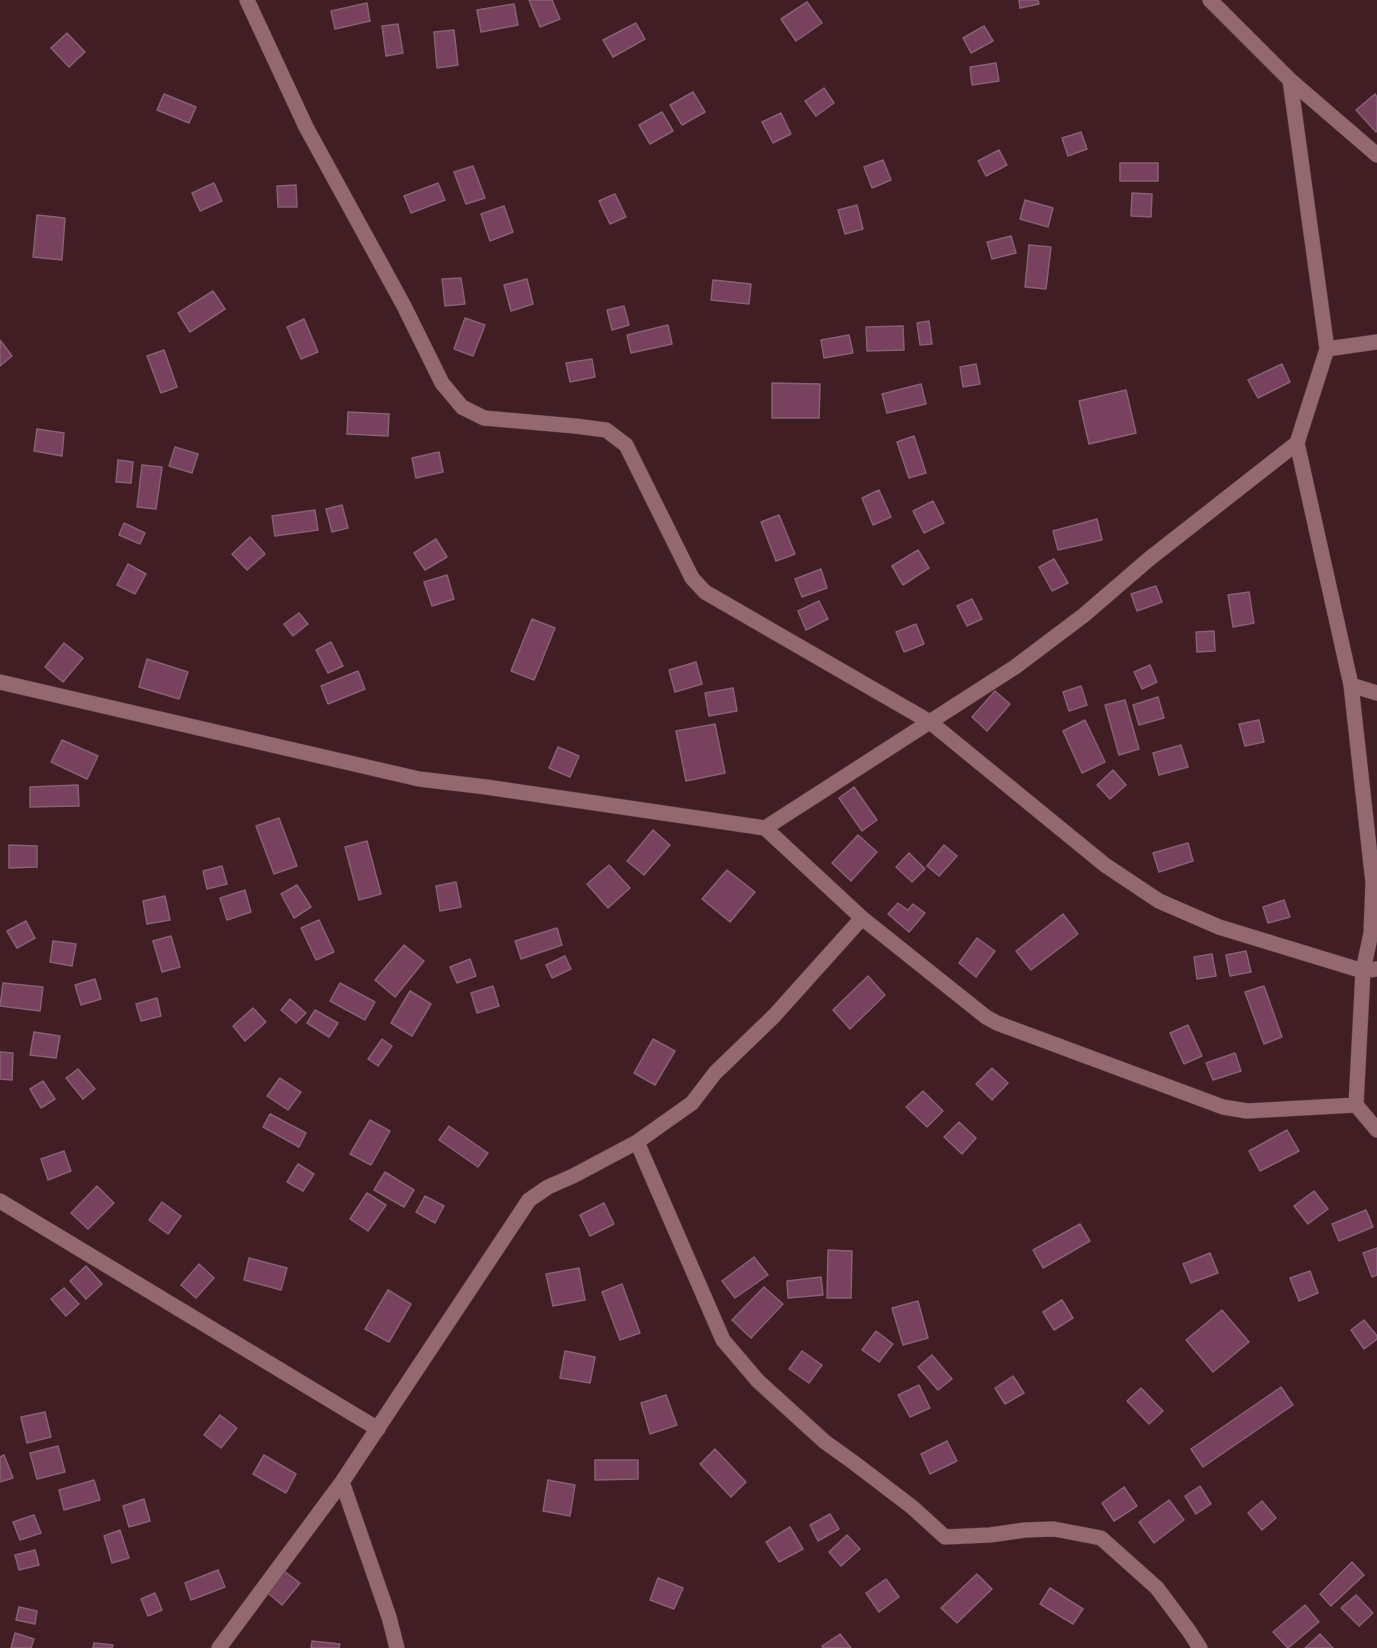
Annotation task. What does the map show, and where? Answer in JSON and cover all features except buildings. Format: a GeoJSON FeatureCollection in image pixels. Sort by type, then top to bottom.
{"type":"FeatureCollection","features":[{"type":"Feature","properties":{"kind":"street"},"geometry":{"type":"LineString","coordinates":[[247,0],[306,126],[404,306],[442,383],[462,406],[484,418],[606,430],[626,445],[692,578],[705,592],[930,722],[1105,865],[1159,901],[1219,927],[1370,970]]}},
{"type":"Feature","properties":{"kind":"street"},"geometry":{"type":"LineString","coordinates":[[1210,0],[1290,80],[1377,155]]}},
{"type":"Feature","properties":{"kind":"street"},"geometry":{"type":"LineString","coordinates":[[1290,80],[1327,349],[1297,443],[1351,685],[1373,883],[1370,970],[1356,1106],[1377,1130]]}},
{"type":"Feature","properties":{"kind":"street"},"geometry":{"type":"LineString","coordinates":[[1327,349],[1377,342]]}},
{"type":"Feature","properties":{"kind":"street"},"geometry":{"type":"LineString","coordinates":[[765,828],[1015,667],[1084,615],[1149,559],[1297,443]]}},
{"type":"Feature","properties":{"kind":"street"},"geometry":{"type":"LineString","coordinates":[[0,682],[418,779],[765,828],[862,918],[986,1017],[998,1023],[1223,1107],[1247,1111],[1356,1106]]}},
{"type":"Feature","properties":{"kind":"street"},"geometry":{"type":"LineString","coordinates":[[1351,685],[1377,693]]}},
{"type":"Feature","properties":{"kind":"street"},"geometry":{"type":"LineString","coordinates":[[219,1648],[342,1482],[529,1200],[548,1187],[637,1142],[692,1102],[715,1073],[774,1016],[862,918]]}},
{"type":"Feature","properties":{"kind":"street"},"geometry":{"type":"LineString","coordinates":[[637,1142],[723,1340],[758,1381],[817,1435],[912,1507],[945,1537],[1053,1528],[1101,1538],[1157,1588],[1200,1648]]}},
{"type":"Feature","properties":{"kind":"street"},"geometry":{"type":"LineString","coordinates":[[0,1201],[378,1429]]}},
{"type":"Feature","properties":{"kind":"street"},"geometry":{"type":"LineString","coordinates":[[342,1482],[389,1617],[397,1648]]}}]}
